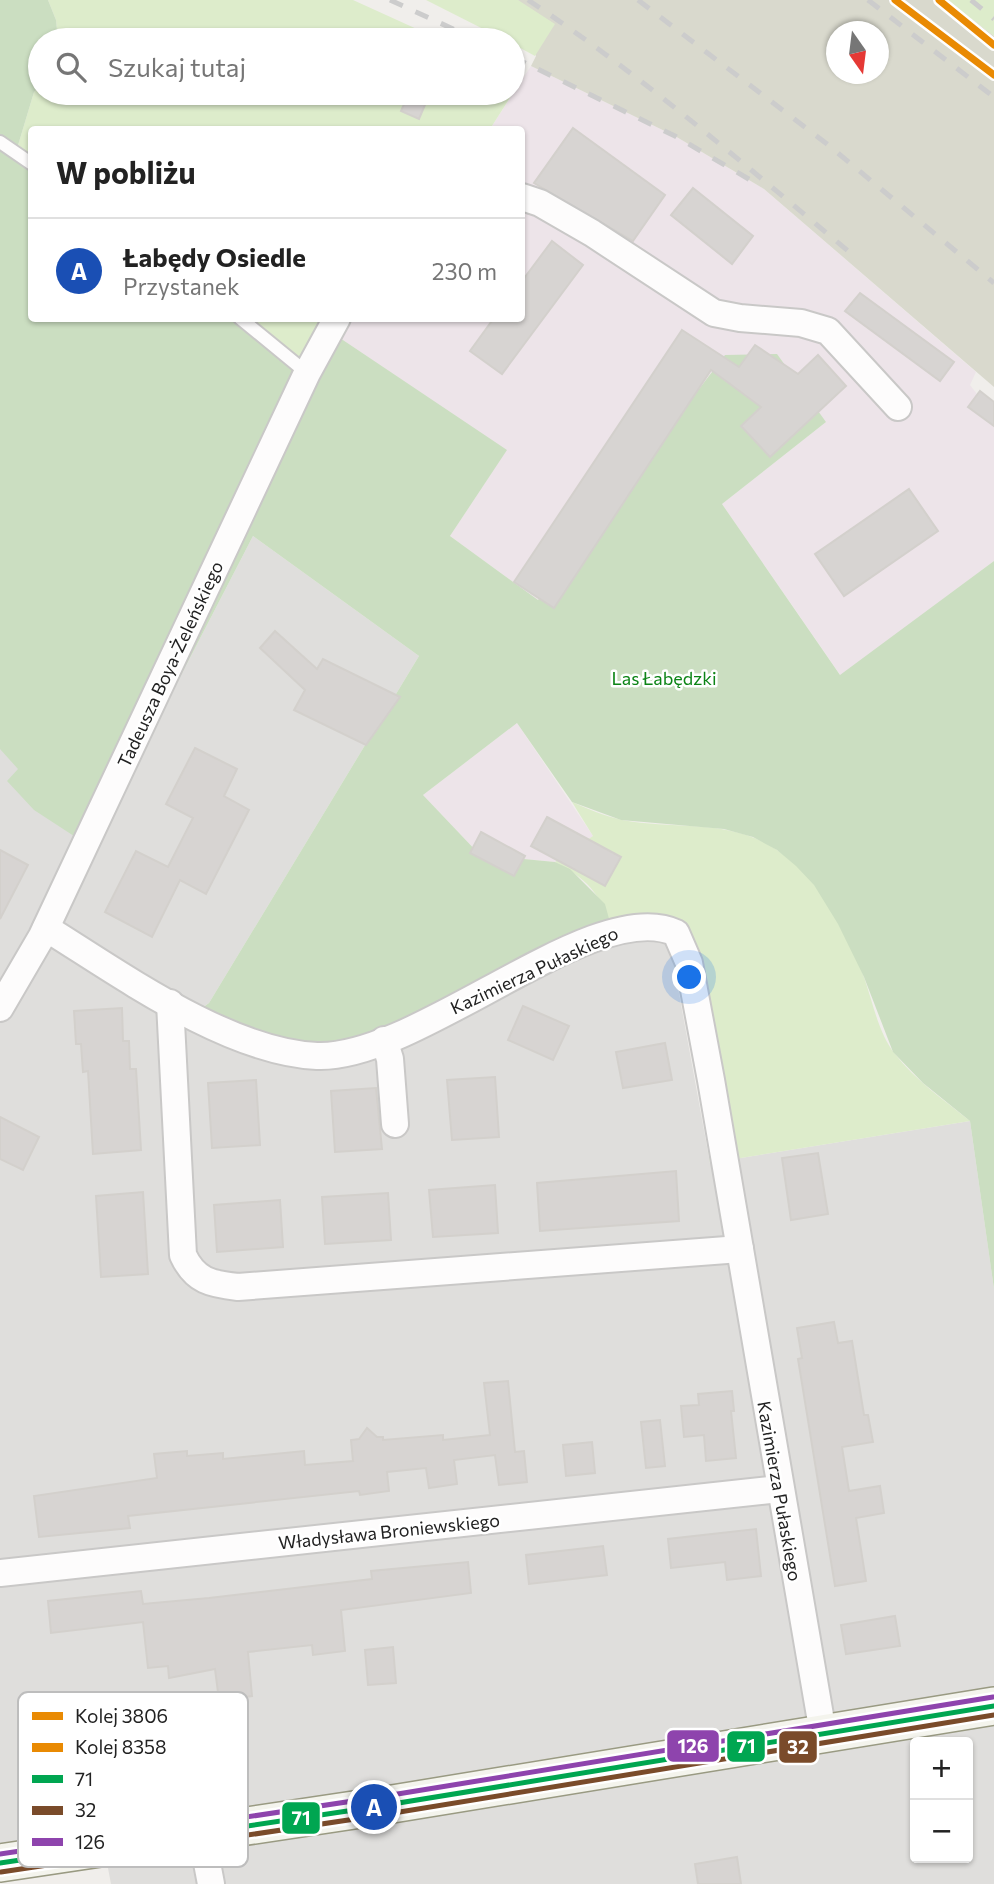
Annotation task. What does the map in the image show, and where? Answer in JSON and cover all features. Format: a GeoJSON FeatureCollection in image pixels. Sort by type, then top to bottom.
{"type":"FeatureCollection","features":[{"type":"Feature","properties":{"kind":"street"},"geometry":{"type":"LineString","coordinates":[[525,198],[540,203],[592,233],[714,313],[801,323],[828,331],[898,407]]}},
{"type":"Feature","properties":{"kind":"street","name":"Tadeusza Boya-Żeleńskiego"},"geometry":{"type":"LineString","coordinates":[[0,1008],[8,969],[46,928],[307,373],[335,322]]}},
{"type":"Feature","properties":{"kind":"street","name":"Kazimierza Pułaskiego"},"geometry":{"type":"LineString","coordinates":[[46,928],[170,1003],[251,1042],[285,1053],[320,1056],[362,1050],[600,935],[645,925],[663,927],[676,933],[689,963],[822,1733]]}},
{"type":"Feature","properties":{"kind":"street"},"geometry":{"type":"LineString","coordinates":[[170,1003],[183,1255],[198,1278],[214,1284],[238,1287],[740,1249]]}},
{"type":"Feature","properties":{"kind":"street"},"geometry":{"type":"LineString","coordinates":[[384,1040],[390,1059],[395,1124]]}},
{"type":"Feature","properties":{"kind":"street","name":"Władysława Broniewskiego"},"geometry":{"type":"LineString","coordinates":[[0,1573],[779,1489]]}},
{"type":"Feature","properties":{"kind":"street"},"geometry":{"type":"LineString","coordinates":[[248,1824],[374,1807],[994,1706]]}},
{"type":"Feature","properties":{"kind":"street"},"geometry":{"type":"LineString","coordinates":[[0,1863],[18,1860]]}},
{"type":"Feature","properties":{"kind":"lane"},"geometry":{"type":"LineString","coordinates":[[0,142],[28,161]]}},
{"type":"Feature","properties":{"kind":"lane"},"geometry":{"type":"LineString","coordinates":[[245,322],[307,373]]}},
{"type":"Feature","properties":{"kind":"shaded area"},"geometry":{"type":"Polygon","coordinates":[[[518,0],[947,0],[994,36],[994,387],[764,189],[675,136],[531,66],[536,56],[518,0]]]}},
{"type":"Feature","properties":{"kind":"shaded area"},"geometry":{"type":"Polygon","coordinates":[[[531,66],[675,136],[764,189],[976,372],[970,385],[994,416],[994,561],[841,676],[722,504],[826,422],[726,355],[538,600],[450,536],[506,451],[322,326],[324,322],[525,322],[525,126],[492,126],[506,105],[525,105],[525,75],[531,66]]]}},
{"type":"Feature","properties":{"kind":"shaded area"},"geometry":{"type":"Polygon","coordinates":[[[253,536],[419,656],[209,1003],[179,1022],[236,1050],[274,1063],[307,1066],[614,937],[665,943],[672,955],[710,1163],[970,1121],[994,1289],[994,1884],[111,1884],[108,1867],[248,1867],[248,1692],[18,1692],[18,1859],[0,1862],[0,695],[116,801],[253,536]]]}},
{"type":"Feature","properties":{"kind":"shaded area"},"geometry":{"type":"Polygon","coordinates":[[[517,723],[593,836],[555,862],[480,855],[423,795],[517,723]]]}},
{"type":"Feature","properties":{"kind":"green space","name":"Las Łabędzki"},"geometry":{"type":"Polygon","coordinates":[[[0,0],[48,0],[57,28],[28,28],[30,105],[16,152],[28,162],[28,322],[244,322],[300,363],[322,326],[507,450],[450,536],[538,600],[725,355],[777,354],[826,422],[722,504],[840,675],[994,561],[994,1289],[970,1121],[923,1083],[893,1052],[864,977],[838,924],[814,885],[777,850],[753,837],[724,829],[621,820],[572,802],[517,723],[423,795],[480,855],[555,862],[570,869],[605,904],[614,937],[309,1066],[258,1056],[179,1024],[209,1003],[419,656],[253,536],[116,801],[95,793],[77,838],[34,810],[7,781],[18,769],[0,749],[0,0]]]}},
{"type":"Feature","properties":{"kind":"green space"},"geometry":{"type":"Polygon","coordinates":[[[48,0],[353,0],[415,28],[57,28],[48,0]]]}},
{"type":"Feature","properties":{"kind":"green space"},"geometry":{"type":"Polygon","coordinates":[[[426,0],[518,0],[555,24],[535,56],[525,51],[525,28],[481,28],[426,0]]]}},
{"type":"Feature","properties":{"kind":"green space"},"geometry":{"type":"Polygon","coordinates":[[[947,0],[994,0],[994,36],[947,0]]]}},
{"type":"Feature","properties":{"kind":"green space"},"geometry":{"type":"Polygon","coordinates":[[[30,105],[505,105],[492,126],[28,126],[28,162],[16,152],[30,105]]]}},
{"type":"Feature","properties":{"kind":"green space"},"geometry":{"type":"Polygon","coordinates":[[[244,322],[324,322],[301,363],[244,322]]]}},
{"type":"Feature","properties":{"kind":"green space"},"geometry":{"type":"Polygon","coordinates":[[[572,802],[622,820],[740,833],[759,840],[792,861],[819,891],[841,926],[858,962],[889,1046],[921,1081],[970,1121],[710,1163],[700,1090],[672,955],[665,943],[615,937],[606,912],[594,892],[578,876],[555,862],[593,836],[572,802]]]}},
{"type":"Feature","properties":{"kind":"building"},"geometry":{"type":"Polygon","coordinates":[[[404,105],[425,105],[419,119],[401,111],[404,105]]]}},
{"type":"Feature","properties":{"kind":"building"},"geometry":{"type":"Polygon","coordinates":[[[573,128],[665,195],[633,241],[534,183],[573,128]]]}},
{"type":"Feature","properties":{"kind":"building"},"geometry":{"type":"Polygon","coordinates":[[[693,188],[753,236],[732,264],[671,215],[693,188]]]}},
{"type":"Feature","properties":{"kind":"building"},"geometry":{"type":"Polygon","coordinates":[[[552,241],[583,265],[502,374],[470,351],[491,322],[525,322],[525,277],[552,241]]]}},
{"type":"Feature","properties":{"kind":"building"},"geometry":{"type":"Polygon","coordinates":[[[860,293],[954,362],[940,381],[845,311],[860,293]]]}},
{"type":"Feature","properties":{"kind":"building"},"geometry":{"type":"Polygon","coordinates":[[[682,330],[739,367],[755,345],[798,374],[818,355],[846,386],[770,457],[741,426],[761,407],[711,370],[554,608],[514,582],[682,330]]]}},
{"type":"Feature","properties":{"kind":"building"},"geometry":{"type":"Polygon","coordinates":[[[980,391],[994,402],[994,426],[968,407],[980,391]]]}},
{"type":"Feature","properties":{"kind":"building"},"geometry":{"type":"Polygon","coordinates":[[[909,489],[938,531],[844,596],[815,554],[909,489]]]}},
{"type":"Feature","properties":{"kind":"building"},"geometry":{"type":"Polygon","coordinates":[[[275,631],[317,669],[323,659],[400,697],[366,745],[294,710],[305,690],[260,648],[275,631]]]}},
{"type":"Feature","properties":{"kind":"building"},"geometry":{"type":"Polygon","coordinates":[[[195,748],[237,769],[224,796],[249,810],[206,894],[180,880],[152,937],[105,912],[136,851],[168,867],[193,818],[166,804],[195,748]]]}},
{"type":"Feature","properties":{"kind":"building"},"geometry":{"type":"Polygon","coordinates":[[[547,817],[621,857],[605,886],[531,846],[547,817]]]}},
{"type":"Feature","properties":{"kind":"building"},"geometry":{"type":"Polygon","coordinates":[[[481,832],[525,856],[514,876],[470,853],[481,832]]]}},
{"type":"Feature","properties":{"kind":"building"},"geometry":{"type":"Polygon","coordinates":[[[0,850],[28,865],[0,919],[0,850]]]}},
{"type":"Feature","properties":{"kind":"building"},"geometry":{"type":"Polygon","coordinates":[[[523,1006],[569,1026],[553,1060],[508,1040],[523,1006]]]}},
{"type":"Feature","properties":{"kind":"building"},"geometry":{"type":"Polygon","coordinates":[[[122,1008],[123,1041],[129,1041],[130,1069],[136,1069],[141,1150],[93,1154],[88,1071],[83,1072],[81,1044],[76,1044],[74,1011],[122,1008]]]}},
{"type":"Feature","properties":{"kind":"building"},"geometry":{"type":"Polygon","coordinates":[[[665,1043],[672,1080],[623,1088],[616,1052],[665,1043]]]}},
{"type":"Feature","properties":{"kind":"building"},"geometry":{"type":"Polygon","coordinates":[[[495,1077],[499,1137],[452,1140],[447,1080],[495,1077]]]}},
{"type":"Feature","properties":{"kind":"building"},"geometry":{"type":"Polygon","coordinates":[[[256,1080],[260,1145],[212,1148],[208,1083],[256,1080]]]}},
{"type":"Feature","properties":{"kind":"building"},"geometry":{"type":"Polygon","coordinates":[[[376,1088],[382,1149],[335,1152],[331,1091],[376,1088]]]}},
{"type":"Feature","properties":{"kind":"building"},"geometry":{"type":"Polygon","coordinates":[[[0,1117],[39,1137],[23,1170],[0,1159],[0,1117]]]}},
{"type":"Feature","properties":{"kind":"building"},"geometry":{"type":"Polygon","coordinates":[[[818,1153],[828,1214],[791,1220],[782,1158],[818,1153]]]}},
{"type":"Feature","properties":{"kind":"building"},"geometry":{"type":"Polygon","coordinates":[[[676,1171],[679,1221],[540,1231],[537,1183],[676,1171]]]}},
{"type":"Feature","properties":{"kind":"building"},"geometry":{"type":"Polygon","coordinates":[[[495,1185],[498,1233],[433,1237],[429,1190],[495,1185]]]}},
{"type":"Feature","properties":{"kind":"building"},"geometry":{"type":"Polygon","coordinates":[[[143,1192],[148,1274],[101,1277],[96,1196],[143,1192]]]}},
{"type":"Feature","properties":{"kind":"building"},"geometry":{"type":"Polygon","coordinates":[[[388,1193],[391,1240],[325,1244],[322,1197],[388,1193]]]}},
{"type":"Feature","properties":{"kind":"building"},"geometry":{"type":"Polygon","coordinates":[[[280,1200],[283,1247],[217,1252],[214,1205],[280,1200]]]}},
{"type":"Feature","properties":{"kind":"building"},"geometry":{"type":"Polygon","coordinates":[[[834,1322],[838,1343],[852,1341],[864,1415],[868,1415],[873,1442],[842,1447],[849,1491],[880,1486],[884,1513],[856,1518],[866,1581],[835,1586],[798,1359],[802,1358],[797,1328],[834,1322]]]}},
{"type":"Feature","properties":{"kind":"building"},"geometry":{"type":"Polygon","coordinates":[[[508,1381],[515,1452],[524,1451],[527,1482],[499,1485],[495,1455],[454,1460],[457,1484],[429,1488],[426,1468],[387,1472],[389,1491],[360,1495],[359,1491],[128,1516],[130,1528],[39,1537],[34,1496],[157,1478],[154,1454],[187,1451],[187,1456],[223,1453],[223,1459],[304,1451],[305,1465],[353,1461],[351,1440],[359,1439],[367,1428],[377,1437],[383,1437],[383,1440],[443,1435],[443,1440],[490,1435],[484,1383],[508,1381]]]}},
{"type":"Feature","properties":{"kind":"building"},"geometry":{"type":"Polygon","coordinates":[[[732,1391],[734,1411],[731,1411],[736,1458],[706,1461],[704,1435],[684,1437],[681,1406],[699,1405],[698,1394],[732,1391]]]}},
{"type":"Feature","properties":{"kind":"building"},"geometry":{"type":"Polygon","coordinates":[[[660,1420],[665,1466],[646,1468],[641,1422],[660,1420]]]}},
{"type":"Feature","properties":{"kind":"building"},"geometry":{"type":"Polygon","coordinates":[[[592,1442],[595,1473],[566,1476],[563,1445],[592,1442]]]}},
{"type":"Feature","properties":{"kind":"building"},"geometry":{"type":"Polygon","coordinates":[[[756,1529],[761,1576],[727,1580],[725,1562],[671,1568],[668,1539],[756,1529]]]}},
{"type":"Feature","properties":{"kind":"building"},"geometry":{"type":"Polygon","coordinates":[[[603,1546],[607,1575],[529,1584],[526,1555],[603,1546]]]}},
{"type":"Feature","properties":{"kind":"building"},"geometry":{"type":"Polygon","coordinates":[[[468,1562],[471,1593],[341,1610],[345,1651],[313,1655],[312,1645],[248,1652],[252,1696],[248,1696],[248,1692],[218,1692],[215,1669],[169,1678],[168,1666],[148,1668],[143,1622],[51,1633],[48,1601],[141,1591],[143,1604],[209,1598],[372,1579],[371,1571],[468,1562]]]}},
{"type":"Feature","properties":{"kind":"building"},"geometry":{"type":"Polygon","coordinates":[[[895,1616],[900,1646],[846,1654],[841,1625],[895,1616]]]}},
{"type":"Feature","properties":{"kind":"building"},"geometry":{"type":"Polygon","coordinates":[[[393,1647],[396,1683],[368,1685],[365,1650],[393,1647]]]}},
{"type":"Feature","properties":{"kind":"building"},"geometry":{"type":"Polygon","coordinates":[[[737,1857],[741,1884],[698,1884],[695,1864],[737,1857]]]}},
{"type":"Feature","properties":{"kind":"railway"},"geometry":{"type":"LineString","coordinates":[[390,0],[451,28]]}},
{"type":"Feature","properties":{"kind":"railway"},"geometry":{"type":"LineString","coordinates":[[528,0],[653,91],[853,255]]}},
{"type":"Feature","properties":{"kind":"railway"},"geometry":{"type":"LineString","coordinates":[[638,0],[827,144],[994,283]]}},
{"type":"Feature","properties":{"kind":"railway"},"geometry":{"type":"LineString","coordinates":[[868,0],[994,97]]}},
{"type":"Feature","properties":{"kind":"railway"},"geometry":{"type":"LineString","coordinates":[[971,0],[994,19]]}},
{"type":"Feature","properties":{"kind":"railway"},"geometry":{"type":"LineString","coordinates":[[525,63],[675,136],[752,181]]}},
{"type":"Feature","properties":{"kind":"rail line","name":"3806"},"geometry":{"type":"LineString","coordinates":[[895,0],[994,75]]}},
{"type":"Feature","properties":{"kind":"rail line","name":"8358"},"geometry":{"type":"LineString","coordinates":[[939,0],[994,45]]}},
{"type":"Feature","properties":{"kind":"transit line","name":"126"},"geometry":{"type":"LineString","coordinates":[[248,1817],[993,1697]]}},
{"type":"Feature","properties":{"kind":"transit line","name":"71"},"geometry":{"type":"LineString","coordinates":[[248,1826],[994,1706]]}},
{"type":"Feature","properties":{"kind":"transit line","name":"32"},"geometry":{"type":"LineString","coordinates":[[248,1835],[994,1715]]}},
{"type":"Feature","properties":{"kind":"transit line","name":"126"},"geometry":{"type":"LineString","coordinates":[[0,1854],[18,1851]]}},
{"type":"Feature","properties":{"kind":"transit line","name":"71"},"geometry":{"type":"LineString","coordinates":[[0,1863],[18,1860]]}},
{"type":"Feature","properties":{"kind":"transit line","name":"32"},"geometry":{"type":"LineString","coordinates":[[1,1872],[34,1867]]}},
{"type":"Feature","properties":{"kind":"place","name":"Łabędy Osiedle"},"geometry":{"type":"Point","coordinates":[374,1807]}}]}
